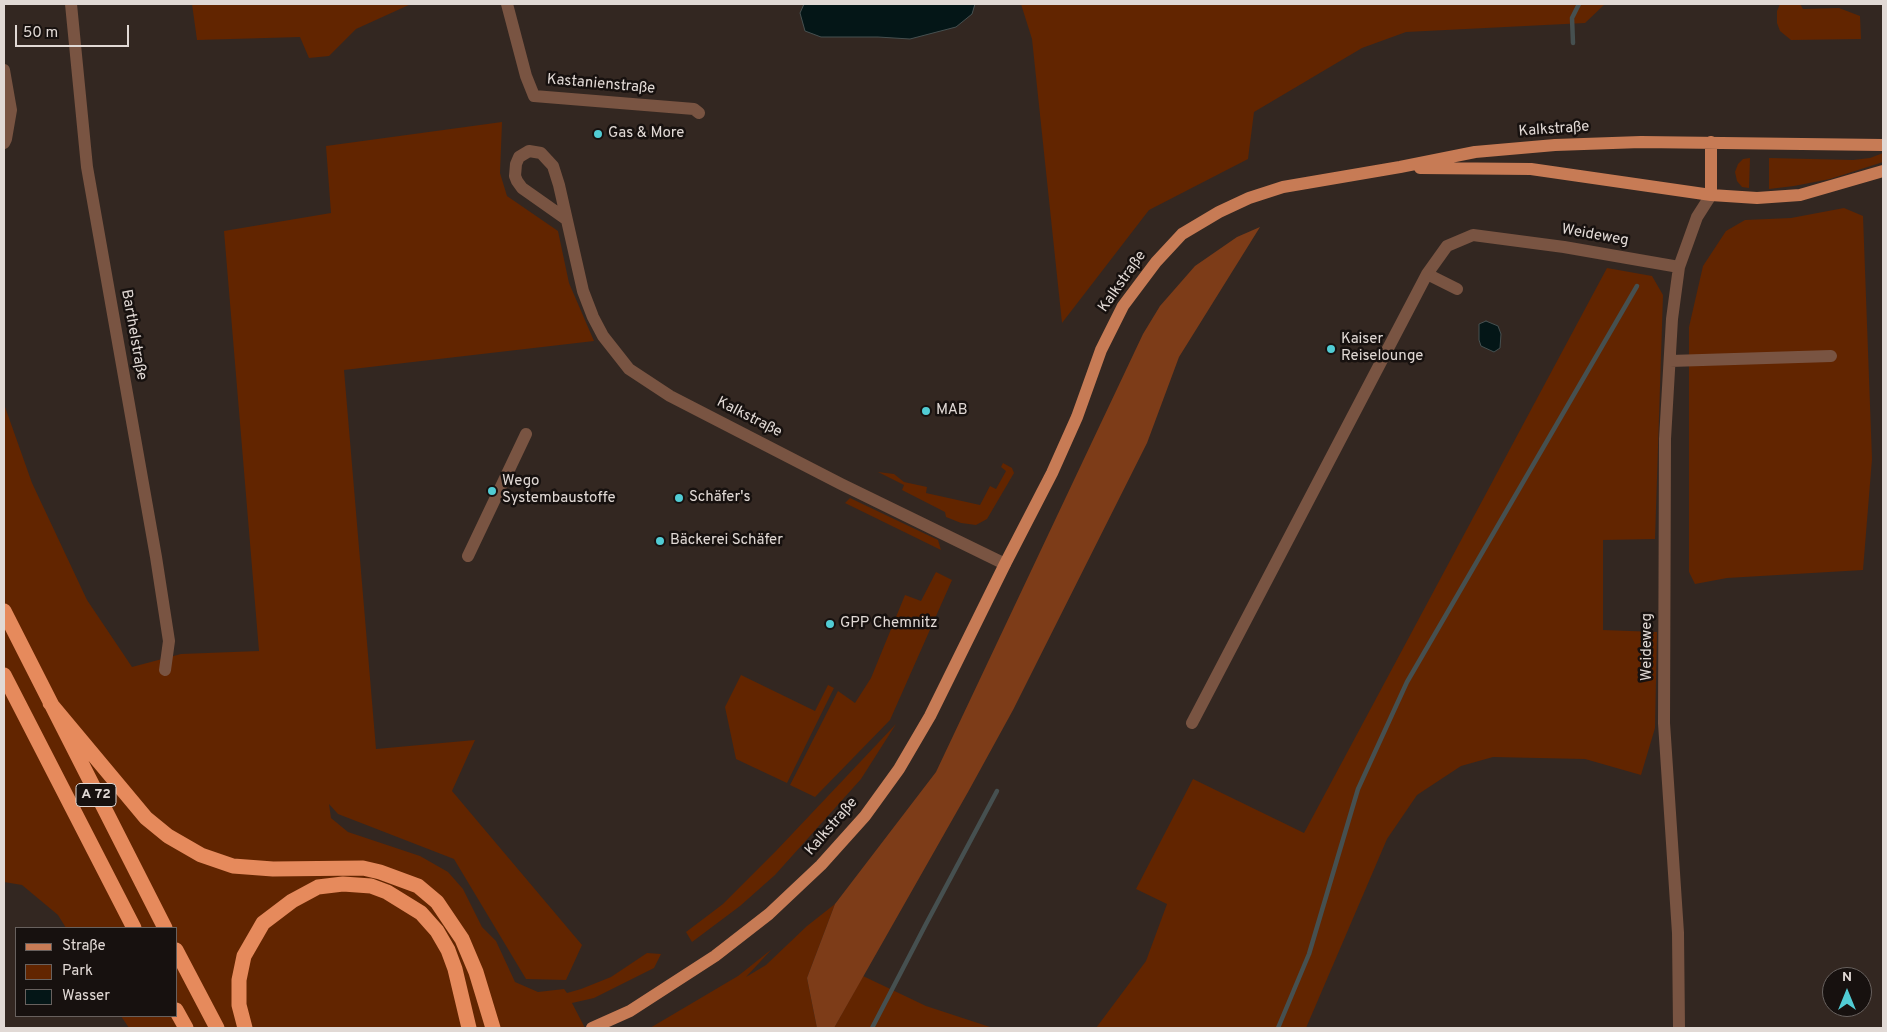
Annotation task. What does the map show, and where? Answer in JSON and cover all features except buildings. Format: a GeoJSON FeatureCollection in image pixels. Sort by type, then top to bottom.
{"type":"FeatureCollection","features":[{"type":"Feature","properties":{"kind":"highway","name":"A 72"},"geometry":{"type":"LineString","coordinates":[[4,611],[164,927]]}},
{"type":"Feature","properties":{"kind":"highway","name":"A 72"},"geometry":{"type":"LineString","coordinates":[[4,675],[133,927]]}},
{"type":"Feature","properties":{"kind":"highway"},"geometry":{"type":"LineString","coordinates":[[50,704],[146,818],[168,836],[201,855],[233,866],[273,869],[363,868],[418,886],[437,902],[462,939],[492,1021],[504,1028]]}},
{"type":"Feature","properties":{"kind":"highway"},"geometry":{"type":"LineString","coordinates":[[245,1028],[239,1005],[239,980],[244,956],[262,923],[292,901],[318,887],[343,884],[372,886],[388,892],[421,913],[437,931],[448,950],[455,969],[469,1028]]}},
{"type":"Feature","properties":{"kind":"highway"},"geometry":{"type":"LineString","coordinates":[[178,954],[217,1028]]}},
{"type":"Feature","properties":{"kind":"highway"},"geometry":{"type":"LineString","coordinates":[[178,1014],[186,1028]]}},
{"type":"Feature","properties":{"kind":"main road","name":"Kalkstraße"},"geometry":{"type":"LineString","coordinates":[[592,1028],[630,1011],[715,956],[769,914],[821,865],[864,816],[899,769],[930,716],[1052,473],[1077,417],[1101,350],[1123,306],[1156,262],[1182,234],[1219,212],[1249,198],[1302,183],[1400,167],[1475,152],[1555,145],[1642,142],[1883,145]]}},
{"type":"Feature","properties":{"kind":"main road"},"geometry":{"type":"LineString","coordinates":[[1711,142],[1711,195]]}},
{"type":"Feature","properties":{"kind":"main road","name":"Kalkstraße"},"geometry":{"type":"LineString","coordinates":[[1400,167],[1531,169],[1711,195],[1758,198],[1800,195],[1883,171]]}},
{"type":"Feature","properties":{"kind":"street","name":"Barthelstraße"},"geometry":{"type":"LineString","coordinates":[[71,4],[87,167],[169,640],[165,670]]}},
{"type":"Feature","properties":{"kind":"street","name":"Kastanienstraße"},"geometry":{"type":"LineString","coordinates":[[506,4],[526,76],[534,96],[694,108],[699,113]]}},
{"type":"Feature","properties":{"kind":"street"},"geometry":{"type":"LineString","coordinates":[[4,70],[11,110],[4,143]]}},
{"type":"Feature","properties":{"kind":"street","name":"Kalkstraße"},"geometry":{"type":"LineString","coordinates":[[566,219],[522,188],[515,176],[519,157],[529,151],[541,153],[550,162],[559,185],[583,291],[603,336],[629,369],[670,396],[848,487],[1005,564]]}},
{"type":"Feature","properties":{"kind":"street","name":"Weideweg"},"geometry":{"type":"LineString","coordinates":[[1679,1028],[1678,933],[1664,724],[1665,439],[1672,319],[1679,267],[1697,217],[1711,195]]}},
{"type":"Feature","properties":{"kind":"street","name":"Weideweg"},"geometry":{"type":"LineString","coordinates":[[1192,723],[1426,274],[1447,246],[1473,235],[1506,238],[1679,267]]}},
{"type":"Feature","properties":{"kind":"street"},"geometry":{"type":"LineString","coordinates":[[1426,274],[1457,289]]}},
{"type":"Feature","properties":{"kind":"street"},"geometry":{"type":"LineString","coordinates":[[1670,361],[1831,356]]}},
{"type":"Feature","properties":{"kind":"street"},"geometry":{"type":"LineString","coordinates":[[468,556],[526,434]]}},
{"type":"Feature","properties":{"kind":"green space"},"geometry":{"type":"Polygon","coordinates":[[[192,4],[411,4],[356,29],[329,56],[309,58],[300,37],[197,40],[192,4]]]}},
{"type":"Feature","properties":{"kind":"green space"},"geometry":{"type":"Polygon","coordinates":[[[1021,4],[1605,4],[1585,23],[1406,32],[1362,48],[1254,112],[1248,159],[1149,210],[1062,323],[1032,39],[1021,4]]]}},
{"type":"Feature","properties":{"kind":"green space"},"geometry":{"type":"Polygon","coordinates":[[[1780,4],[1800,4],[1803,9],[1839,8],[1860,16],[1861,39],[1791,40],[1780,31],[1777,23],[1777,11],[1780,4]]]}},
{"type":"Feature","properties":{"kind":"green space"},"geometry":{"type":"Polygon","coordinates":[[[502,122],[500,173],[507,196],[558,231],[569,283],[594,341],[344,370],[376,749],[475,740],[452,791],[582,945],[566,980],[526,979],[454,859],[338,814],[329,804],[331,818],[348,832],[420,856],[448,872],[463,889],[482,927],[496,941],[515,982],[538,992],[564,989],[567,993],[611,977],[647,953],[661,954],[654,968],[594,998],[572,1003],[585,1028],[129,1028],[122,1017],[178,1017],[178,927],[65,927],[58,915],[22,885],[4,882],[4,404],[32,483],[87,600],[132,667],[181,654],[259,651],[224,231],[331,213],[326,146],[502,122]]]}},
{"type":"Feature","properties":{"kind":"green space"},"geometry":{"type":"Polygon","coordinates":[[[1883,153],[1883,162],[1830,179],[1769,189],[1769,158],[1853,160],[1870,158],[1883,153]]]}},
{"type":"Feature","properties":{"kind":"green space"},"geometry":{"type":"Polygon","coordinates":[[[1750,158],[1749,188],[1742,187],[1737,181],[1735,172],[1738,164],[1743,159],[1750,158]]]}},
{"type":"Feature","properties":{"kind":"green space"},"geometry":{"type":"Polygon","coordinates":[[[1844,208],[1863,216],[1872,459],[1863,570],[1727,578],[1695,584],[1689,572],[1689,327],[1703,266],[1726,231],[1745,220],[1791,218],[1844,208]]]}},
{"type":"Feature","properties":{"kind":"green space"},"geometry":{"type":"Polygon","coordinates":[[[1607,268],[1652,276],[1663,295],[1655,539],[1603,540],[1603,630],[1657,632],[1655,728],[1641,775],[1585,759],[1493,757],[1461,766],[1417,795],[1387,839],[1306,1028],[1096,1028],[1146,961],[1167,904],[1136,889],[1193,779],[1304,833],[1607,268]]]}},
{"type":"Feature","properties":{"kind":"green space"},"geometry":{"type":"Polygon","coordinates":[[[1003,463],[1012,468],[1014,473],[987,519],[976,525],[961,523],[946,517],[945,512],[902,490],[904,485],[878,472],[894,474],[904,482],[927,487],[926,493],[980,505],[990,486],[996,489],[1006,471],[1001,467],[1003,463]]]}},
{"type":"Feature","properties":{"kind":"green space"},"geometry":{"type":"Polygon","coordinates":[[[850,498],[938,540],[941,550],[845,503],[850,498]]]}},
{"type":"Feature","properties":{"kind":"green space"},"geometry":{"type":"Polygon","coordinates":[[[936,572],[952,580],[890,720],[815,797],[790,785],[838,691],[855,703],[871,678],[905,595],[921,601],[936,572]]]}},
{"type":"Feature","properties":{"kind":"green space"},"geometry":{"type":"Polygon","coordinates":[[[741,675],[815,711],[828,685],[834,688],[787,783],[736,759],[725,707],[741,675]]]}},
{"type":"Feature","properties":{"kind":"green space"},"geometry":{"type":"Polygon","coordinates":[[[896,724],[861,779],[775,875],[740,906],[692,942],[686,932],[723,904],[896,724]]]}},
{"type":"Feature","properties":{"kind":"green space"},"geometry":{"type":"Polygon","coordinates":[[[835,904],[807,978],[817,1028],[650,1028],[738,976],[772,949],[746,977],[766,965],[807,926],[835,904]]]}},
{"type":"Feature","properties":{"kind":"green space"},"geometry":{"type":"Polygon","coordinates":[[[863,976],[926,1006],[993,1028],[834,1028],[863,976]]]}},
{"type":"Feature","properties":{"kind":"shaded area"},"geometry":{"type":"Polygon","coordinates":[[[1260,227],[1179,357],[1147,443],[1013,710],[968,792],[834,1028],[817,1028],[807,978],[835,904],[936,772],[1143,334],[1160,306],[1195,266],[1237,237],[1260,227]]]}},
{"type":"Feature","properties":{"kind":"water"},"geometry":{"type":"Polygon","coordinates":[[[804,4],[975,4],[972,14],[956,27],[910,39],[821,37],[805,31],[800,13],[804,4]]]}},
{"type":"Feature","properties":{"kind":"water"},"geometry":{"type":"Polygon","coordinates":[[[1486,321],[1498,326],[1501,334],[1500,348],[1494,352],[1481,346],[1479,340],[1479,324],[1486,321]]]}},
{"type":"Feature","properties":{"kind":"waterway"},"geometry":{"type":"LineString","coordinates":[[1573,43],[1572,18],[1579,4]]}},
{"type":"Feature","properties":{"kind":"waterway"},"geometry":{"type":"LineString","coordinates":[[1278,1028],[1309,954],[1358,789],[1407,682],[1637,286]]}},
{"type":"Feature","properties":{"kind":"waterway"},"geometry":{"type":"LineString","coordinates":[[872,1028],[997,791]]}},
{"type":"Feature","properties":{"kind":"place","name":"Gas & More"},"geometry":{"type":"Point","coordinates":[598,134]}},
{"type":"Feature","properties":{"kind":"place","name":"Kaiser Reiselounge"},"geometry":{"type":"Point","coordinates":[1331,349]}},
{"type":"Feature","properties":{"kind":"place","name":"MAB"},"geometry":{"type":"Point","coordinates":[926,411]}},
{"type":"Feature","properties":{"kind":"place","name":"Wego Systembaustoffe"},"geometry":{"type":"Point","coordinates":[492,491]}},
{"type":"Feature","properties":{"kind":"place","name":"Schäfer's"},"geometry":{"type":"Point","coordinates":[679,498]}},
{"type":"Feature","properties":{"kind":"place","name":"Bäckerei Schäfer"},"geometry":{"type":"Point","coordinates":[660,541]}},
{"type":"Feature","properties":{"kind":"place","name":"GPP Chemnitz"},"geometry":{"type":"Point","coordinates":[830,624]}}]}
